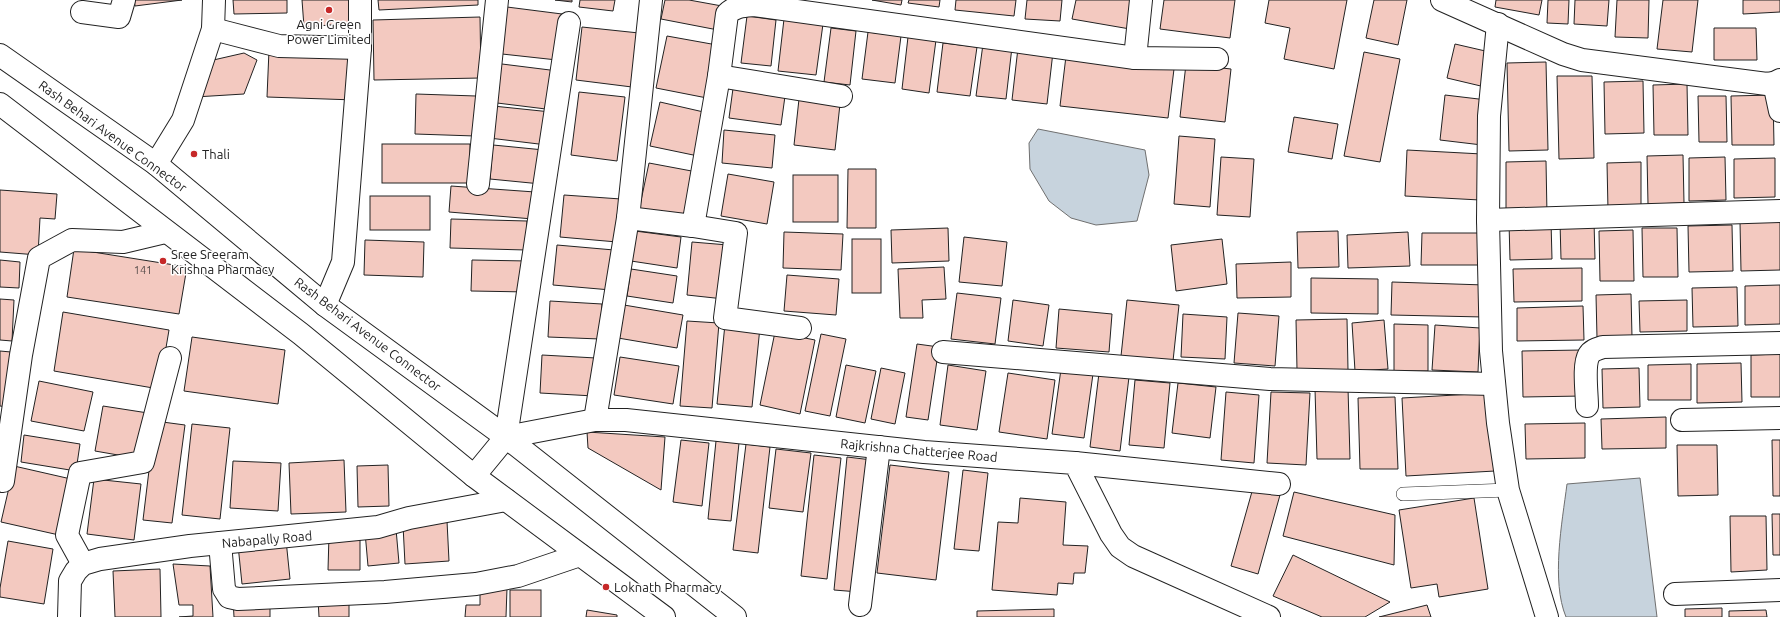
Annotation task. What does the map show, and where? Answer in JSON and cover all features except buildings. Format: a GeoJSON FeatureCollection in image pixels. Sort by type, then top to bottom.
{"type":"FeatureCollection","features":[{"type":"Feature","properties":{"kind":"street"},"geometry":{"type":"LineString","coordinates":[[82,12],[119,17],[124,0]]}},
{"type":"Feature","properties":{"kind":"street"},"geometry":{"type":"LineString","coordinates":[[156,164],[183,120],[213,29],[214,0]]}},
{"type":"Feature","properties":{"kind":"street"},"geometry":{"type":"LineString","coordinates":[[325,305],[343,262],[360,48],[360,0]]}},
{"type":"Feature","properties":{"kind":"street"},"geometry":{"type":"LineString","coordinates":[[478,184],[497,0]]}},
{"type":"Feature","properties":{"kind":"street"},"geometry":{"type":"LineString","coordinates":[[595,420],[628,218],[651,0]]}},
{"type":"Feature","properties":{"kind":"street"},"geometry":{"type":"LineString","coordinates":[[1135,58],[1141,0]]}},
{"type":"Feature","properties":{"kind":"street"},"geometry":{"type":"LineString","coordinates":[[1442,0],[1563,54],[1582,60],[1767,84],[1777,82],[1780,111]]}},
{"type":"Feature","properties":{"kind":"street"},"geometry":{"type":"LineString","coordinates":[[693,226],[719,76],[726,14],[731,9],[739,6],[754,5],[1135,58],[1217,59]]}},
{"type":"Feature","properties":{"kind":"street"},"geometry":{"type":"LineString","coordinates":[[474,476],[506,437],[569,23]]}},
{"type":"Feature","properties":{"kind":"street"},"geometry":{"type":"LineString","coordinates":[[1498,24],[1489,116],[1488,220],[1491,351],[1508,490],[1547,617]]}},
{"type":"Feature","properties":{"kind":"street"},"geometry":{"type":"LineString","coordinates":[[213,29],[279,46],[360,48]]}},
{"type":"Feature","properties":{"kind":"street","name":"Rash Behari Avenue Connector"},"geometry":{"type":"LineString","coordinates":[[0,55],[156,164],[325,305],[506,437],[735,617]]}},
{"type":"Feature","properties":{"kind":"street"},"geometry":{"type":"LineString","coordinates":[[719,76],[841,96]]}},
{"type":"Feature","properties":{"kind":"street"},"geometry":{"type":"LineString","coordinates":[[0,104],[165,232],[301,334],[474,476],[664,617]]}},
{"type":"Feature","properties":{"kind":"street"},"geometry":{"type":"LineString","coordinates":[[1488,220],[1780,211]]}},
{"type":"Feature","properties":{"kind":"street"},"geometry":{"type":"LineString","coordinates":[[628,218],[736,233],[725,318],[800,328]]}},
{"type":"Feature","properties":{"kind":"street"},"geometry":{"type":"LineString","coordinates":[[3,481],[21,356],[39,258],[72,240],[123,242],[165,232]]}},
{"type":"Feature","properties":{"kind":"street"},"geometry":{"type":"LineString","coordinates":[[1587,406],[1586,364],[1589,355],[1593,350],[1603,347],[1780,343]]}},
{"type":"Feature","properties":{"kind":"street"},"geometry":{"type":"LineString","coordinates":[[943,352],[1270,379],[1494,384]]}},
{"type":"Feature","properties":{"kind":"street"},"geometry":{"type":"LineString","coordinates":[[69,617],[70,581],[83,564],[67,535],[80,474],[143,462],[170,358]]}},
{"type":"Feature","properties":{"kind":"street"},"geometry":{"type":"LineString","coordinates":[[1682,420],[1780,418]]}},
{"type":"Feature","properties":{"kind":"street","name":"Rajkrishna Chatterjee Road"},"geometry":{"type":"LineString","coordinates":[[506,437],[595,420],[626,420],[924,452],[1075,463],[1279,484]]}},
{"type":"Feature","properties":{"kind":"street"},"geometry":{"type":"LineString","coordinates":[[860,605],[879,447]]}},
{"type":"Feature","properties":{"kind":"street"},"geometry":{"type":"LineString","coordinates":[[1075,463],[1111,534],[1120,547],[1134,556],[1269,617]]}},
{"type":"Feature","properties":{"kind":"street","name":"Nabapally Road"},"geometry":{"type":"LineString","coordinates":[[83,564],[100,559],[220,543],[378,527],[409,518],[506,500]]}},
{"type":"Feature","properties":{"kind":"street"},"geometry":{"type":"LineString","coordinates":[[220,543],[224,589],[229,597],[238,599],[385,592],[484,583],[518,576],[580,555]]}},
{"type":"Feature","properties":{"kind":"street"},"geometry":{"type":"LineString","coordinates":[[1675,594],[1780,590]]}},
{"type":"Feature","properties":{"kind":"lane"},"geometry":{"type":"LineString","coordinates":[[1403,494],[1508,490]]}},
{"type":"Feature","properties":{"kind":"shaded area"},"geometry":{"type":"Polygon","coordinates":[[[1038,129],[1145,150],[1149,175],[1137,221],[1096,225],[1071,218],[1049,201],[1030,169],[1029,143],[1038,129]]]}},
{"type":"Feature","properties":{"kind":"shaded area"},"geometry":{"type":"Polygon","coordinates":[[[1640,478],[1657,617],[1566,617],[1559,587],[1558,569],[1567,484],[1640,478]]]}},
{"type":"Feature","properties":{"kind":"place","name":"Agni Green Power Limited"},"geometry":{"type":"Point","coordinates":[329,10]}},
{"type":"Feature","properties":{"kind":"place","name":"Thali"},"geometry":{"type":"Point","coordinates":[194,154]}},
{"type":"Feature","properties":{"kind":"place","name":"Sree Sreeram Krishna Pharmacy"},"geometry":{"type":"Point","coordinates":[163,261]}},
{"type":"Feature","properties":{"kind":"place","name":"Loknath Pharmacy"},"geometry":{"type":"Point","coordinates":[606,587]}}]}
